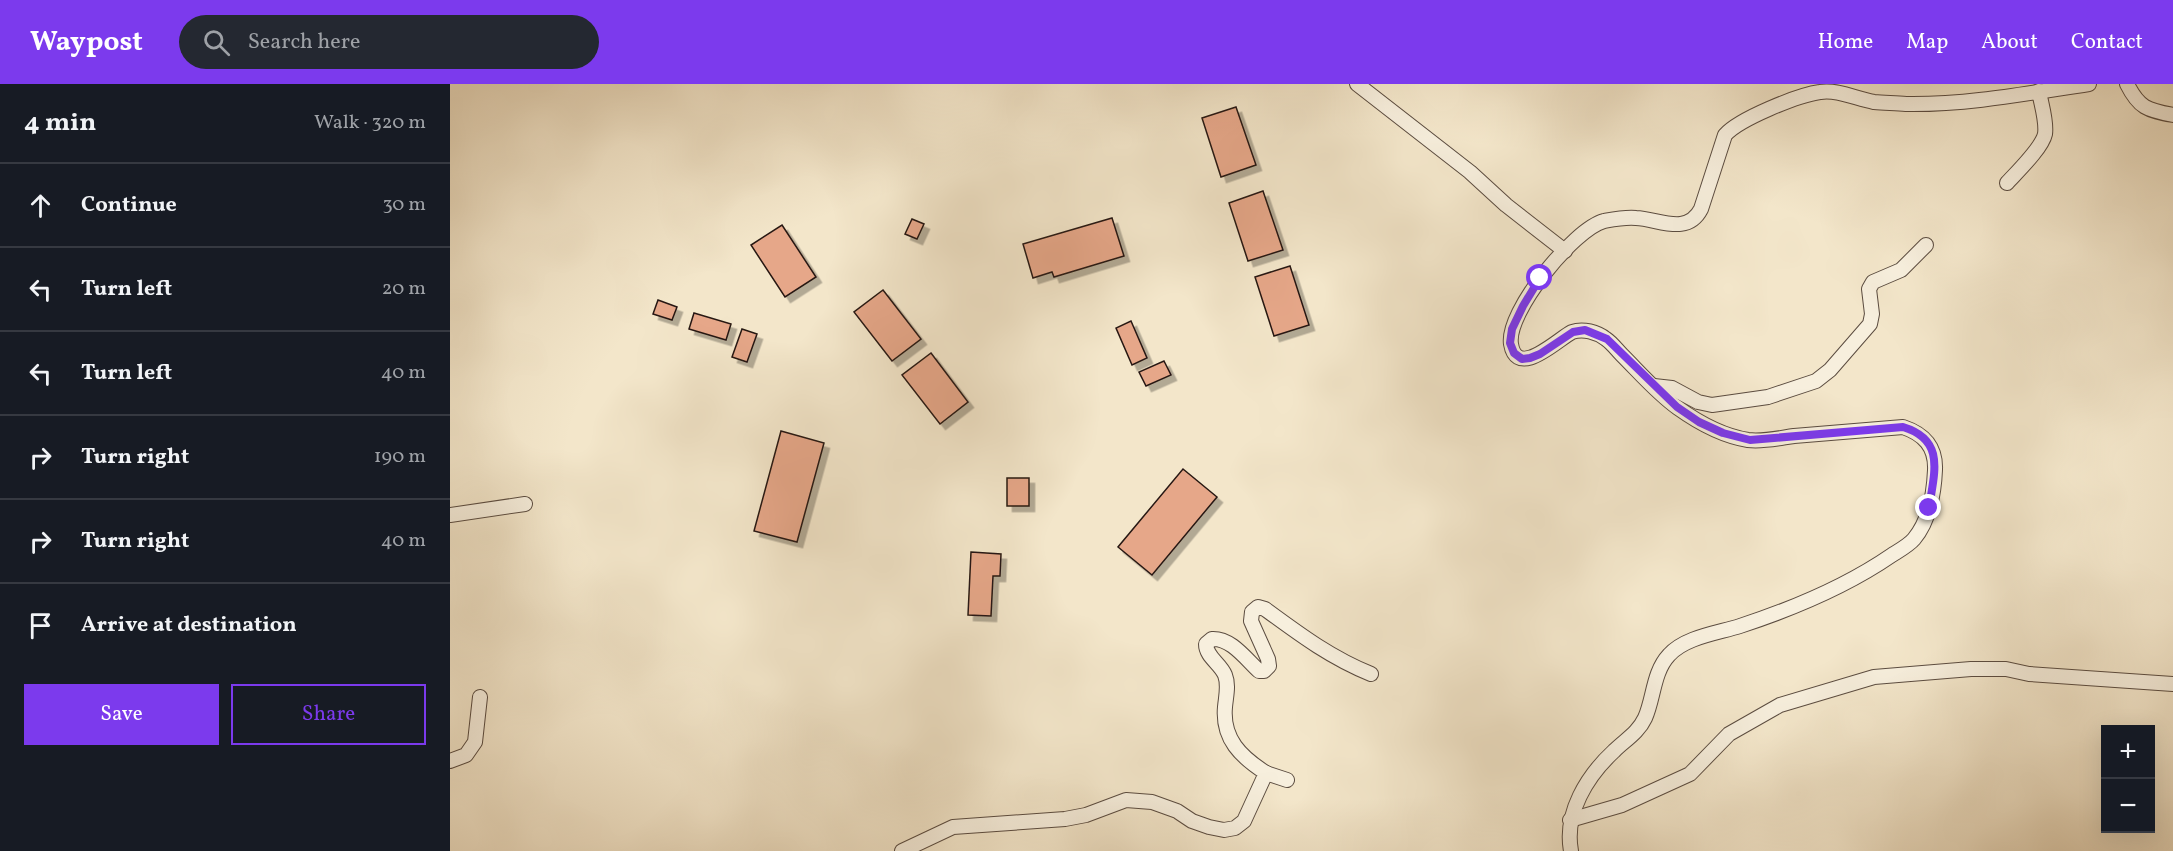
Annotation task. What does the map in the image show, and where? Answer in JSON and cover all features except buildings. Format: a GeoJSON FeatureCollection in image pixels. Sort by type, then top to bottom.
{"type":"FeatureCollection","features":[{"type":"Feature","properties":{"kind":"street"},"geometry":{"type":"LineString","coordinates":[[1357,84],[1470,172],[1506,205],[1565,251]]}},
{"type":"Feature","properties":{"kind":"street"},"geometry":{"type":"LineString","coordinates":[[1571,851],[1568,837],[1570,820],[1577,801],[1600,765],[1637,731],[1645,718],[1659,670],[1669,655],[1685,643],[1757,620],[1800,603],[1868,571],[1913,541],[1924,525],[1935,471],[1934,456],[1927,441],[1916,431],[1903,427],[1750,440],[1723,433],[1699,422],[1677,407],[1607,339],[1585,330],[1573,332],[1530,358],[1522,359],[1514,353],[1510,343],[1512,329],[1540,278],[1585,232],[1600,222],[1637,218],[1680,225],[1690,223],[1698,216],[1721,144],[1731,128],[1803,96],[1834,89],[1874,102],[1908,104],[1954,102],[2089,84]]}},
{"type":"Feature","properties":{"kind":"street"},"geometry":{"type":"LineString","coordinates":[[2127,84],[2135,101],[2150,111],[2173,115]]}},
{"type":"Feature","properties":{"kind":"street"},"geometry":{"type":"LineString","coordinates":[[2007,183],[2038,148],[2045,136],[2039,91]]}},
{"type":"Feature","properties":{"kind":"street"},"geometry":{"type":"LineString","coordinates":[[1654,386],[1672,388],[1698,402],[1712,405],[1768,397],[1816,381],[1830,370],[1870,324],[1872,314],[1869,289],[1873,282],[1901,270],[1926,245]]}},
{"type":"Feature","properties":{"kind":"street"},"geometry":{"type":"LineString","coordinates":[[450,515],[525,504]]}},
{"type":"Feature","properties":{"kind":"street"},"geometry":{"type":"LineString","coordinates":[[1287,780],[1266,773],[1237,751],[1224,724],[1226,676],[1206,651],[1206,644],[1212,639],[1220,639],[1258,671],[1264,671],[1269,666],[1269,659],[1251,621],[1252,612],[1258,608],[1265,609],[1334,658],[1371,674]]}},
{"type":"Feature","properties":{"kind":"street"},"geometry":{"type":"LineString","coordinates":[[1570,820],[1622,805],[1690,774],[1729,734],[1780,705],[1874,677],[1971,669],[2006,669],[2029,674],[2173,684]]}},
{"type":"Feature","properties":{"kind":"street"},"geometry":{"type":"LineString","coordinates":[[450,761],[466,755],[475,742],[480,697]]}},
{"type":"Feature","properties":{"kind":"street"},"geometry":{"type":"LineString","coordinates":[[902,851],[953,827],[1065,819],[1086,815],[1126,800],[1152,802],[1209,827],[1224,830],[1235,828],[1244,821],[1266,773]]}},
{"type":"Feature","properties":{"kind":"route"},"geometry":{"type":"LineString","coordinates":[[1540,278],[1512,329],[1510,343],[1514,353],[1522,359],[1540,354],[1573,332],[1585,330],[1607,339],[1677,407],[1699,422],[1723,433],[1750,440],[1903,427],[1916,431],[1927,441],[1934,456],[1935,471],[1929,508]]}}]}
